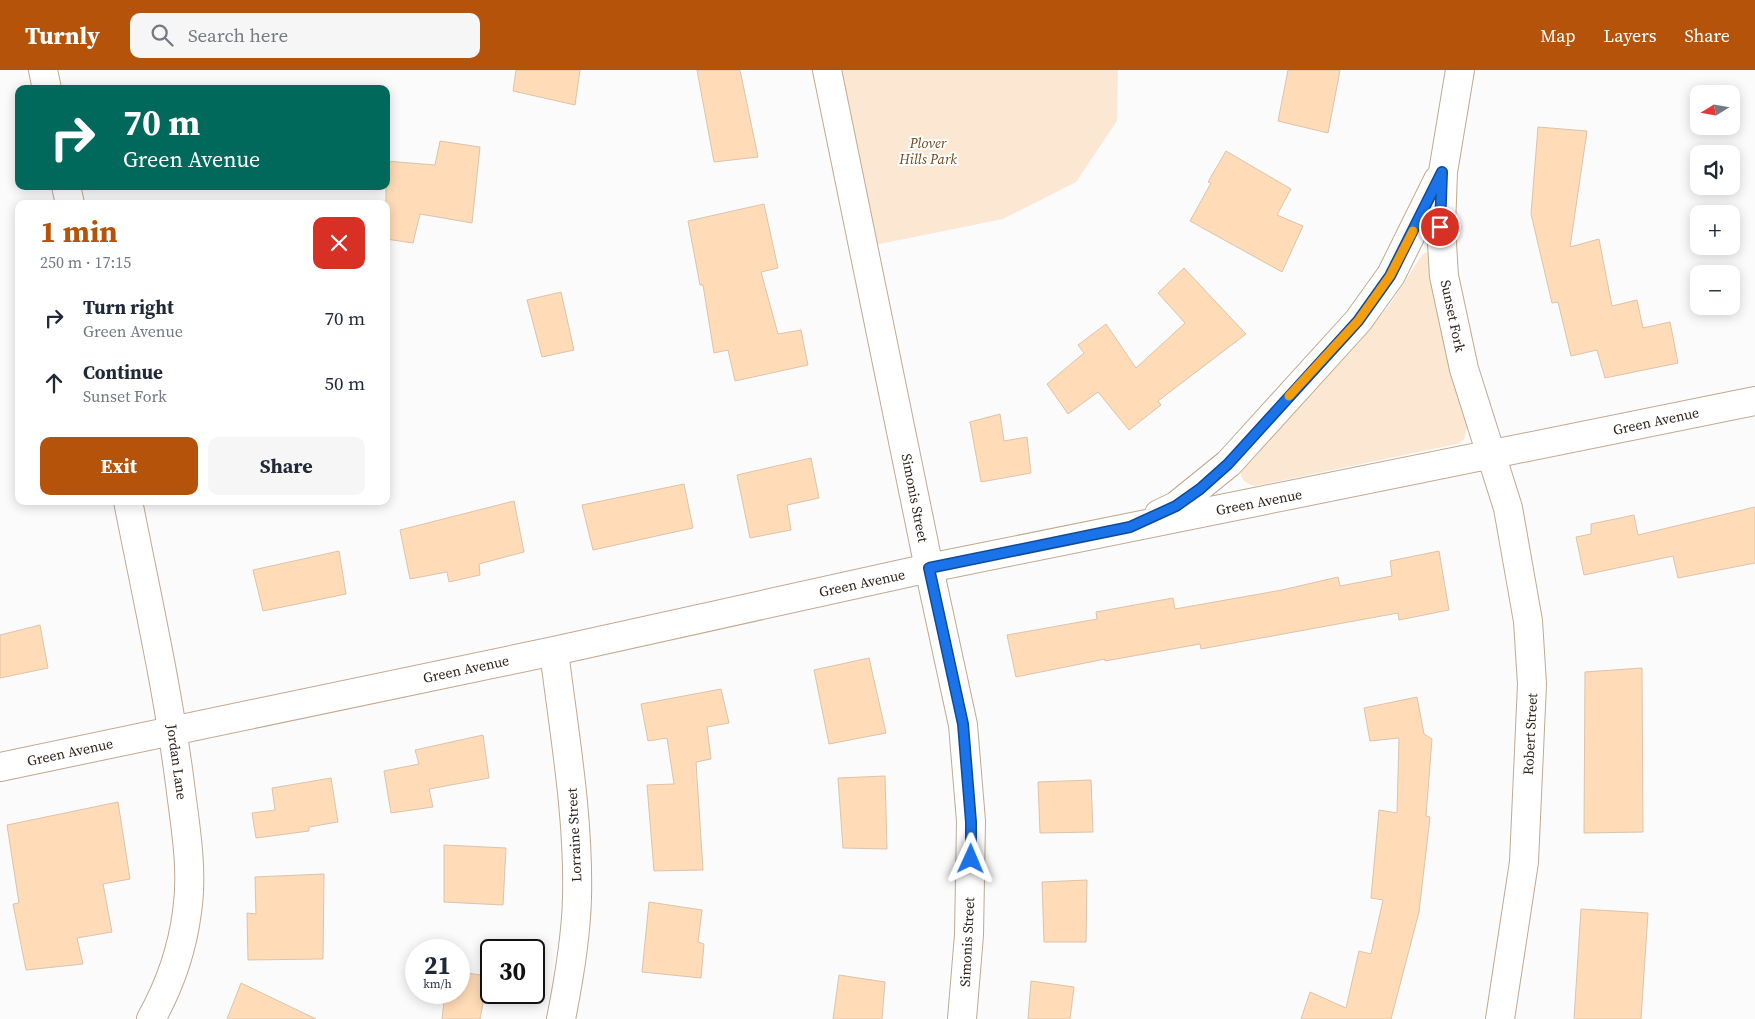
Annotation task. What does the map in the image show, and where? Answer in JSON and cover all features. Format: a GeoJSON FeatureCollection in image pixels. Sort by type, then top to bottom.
{"type":"FeatureCollection","features":[{"type":"Feature","properties":{"kind":"street"},"geometry":{"type":"LineString","coordinates":[[43,70],[46,85]]}},
{"type":"Feature","properties":{"kind":"street","name":"Simonis Street"},"geometry":{"type":"LineString","coordinates":[[827,70],[929,568],[963,724],[971,822],[969,934],[962,1019]]}},
{"type":"Feature","properties":{"kind":"street","name":"Sunset Fork"},"geometry":{"type":"LineString","coordinates":[[1460,70],[1442,172],[1440,227],[1444,276],[1464,368],[1492,456]]}},
{"type":"Feature","properties":{"kind":"street","name":"Sunset Fork"},"geometry":{"type":"LineString","coordinates":[[1130,527],[1176,506],[1228,464],[1358,321],[1390,276],[1442,172]]}},
{"type":"Feature","properties":{"kind":"street","name":"Green Avenue"},"geometry":{"type":"LineString","coordinates":[[0,767],[554,651],[929,568],[1492,456],[1755,401]]}},
{"type":"Feature","properties":{"kind":"street","name":"Robert Street"},"geometry":{"type":"LineString","coordinates":[[1492,456],[1508,508],[1518,560],[1528,621],[1532,684],[1524,862],[1499,1017]]}},
{"type":"Feature","properties":{"kind":"street","name":"Jordan Lane"},"geometry":{"type":"LineString","coordinates":[[129,505],[174,731],[188,850],[188,911],[178,961],[164,996],[151,1019]]}},
{"type":"Feature","properties":{"kind":"street","name":"Lorraine Street"},"geometry":{"type":"LineString","coordinates":[[554,651],[575,822],[577,898],[572,962],[561,1019]]}},
{"type":"Feature","properties":{"kind":"green space","name":"Plover Hills Park"},"geometry":{"type":"Polygon","coordinates":[[[827,70],[1118,70],[1117,121],[1076,182],[1003,219],[865,247],[827,70]]]}},
{"type":"Feature","properties":{"kind":"green space"},"geometry":{"type":"Polygon","coordinates":[[[1427,252],[1467,426],[1464,440],[1457,444],[1255,486],[1244,481],[1240,471],[1259,444],[1317,387],[1388,307],[1422,255],[1427,252]]]}},
{"type":"Feature","properties":{"kind":"building"},"geometry":{"type":"Polygon","coordinates":[[[516,70],[580,70],[575,105],[513,91],[516,70]]]}},
{"type":"Feature","properties":{"kind":"building"},"geometry":{"type":"Polygon","coordinates":[[[697,70],[740,70],[758,157],[714,162],[697,70]]]}},
{"type":"Feature","properties":{"kind":"building"},"geometry":{"type":"Polygon","coordinates":[[[1288,70],[1340,70],[1328,133],[1278,121],[1288,70]]]}},
{"type":"Feature","properties":{"kind":"building"},"geometry":{"type":"Polygon","coordinates":[[[1538,127],[1587,131],[1570,247],[1599,239],[1612,306],[1637,300],[1643,328],[1670,322],[1678,363],[1605,378],[1597,350],[1571,356],[1558,302],[1552,303],[1531,214],[1538,127]]]}},
{"type":"Feature","properties":{"kind":"building"},"geometry":{"type":"Polygon","coordinates":[[[440,141],[480,147],[472,223],[420,214],[413,243],[390,240],[390,200],[386,200],[386,190],[390,190],[390,161],[435,165],[440,141]]]}},
{"type":"Feature","properties":{"kind":"building"},"geometry":{"type":"Polygon","coordinates":[[[1226,151],[1291,189],[1277,215],[1303,226],[1282,272],[1190,221],[1211,183],[1208,182],[1226,151]]]}},
{"type":"Feature","properties":{"kind":"building"},"geometry":{"type":"Polygon","coordinates":[[[764,204],[778,268],[761,272],[778,334],[801,330],[808,365],[735,381],[728,350],[714,353],[703,285],[700,285],[688,221],[764,204]]]}},
{"type":"Feature","properties":{"kind":"building"},"geometry":{"type":"Polygon","coordinates":[[[1184,268],[1246,334],[1158,401],[1161,405],[1129,430],[1098,392],[1068,414],[1047,384],[1084,353],[1078,345],[1106,324],[1136,368],[1185,323],[1158,293],[1184,268]]]}},
{"type":"Feature","properties":{"kind":"building"},"geometry":{"type":"Polygon","coordinates":[[[561,292],[574,350],[542,357],[527,300],[561,292]]]}},
{"type":"Feature","properties":{"kind":"building"},"geometry":{"type":"Polygon","coordinates":[[[1000,414],[1004,441],[1027,437],[1031,473],[981,482],[970,422],[1000,414]]]}},
{"type":"Feature","properties":{"kind":"building"},"geometry":{"type":"Polygon","coordinates":[[[811,458],[819,498],[787,505],[791,530],[750,538],[737,475],[811,458]]]}},
{"type":"Feature","properties":{"kind":"building"},"geometry":{"type":"Polygon","coordinates":[[[684,484],[693,528],[593,550],[582,505],[684,484]]]}},
{"type":"Feature","properties":{"kind":"building"},"geometry":{"type":"Polygon","coordinates":[[[514,501],[524,552],[479,564],[480,575],[449,582],[447,572],[410,579],[400,530],[514,501]]]}},
{"type":"Feature","properties":{"kind":"building"},"geometry":{"type":"Polygon","coordinates":[[[1755,507],[1755,563],[1678,578],[1673,556],[1584,575],[1576,537],[1591,534],[1591,524],[1634,515],[1638,535],[1755,507]]]}},
{"type":"Feature","properties":{"kind":"building"},"geometry":{"type":"Polygon","coordinates":[[[339,551],[346,594],[263,611],[253,570],[339,551]]]}},
{"type":"Feature","properties":{"kind":"building"},"geometry":{"type":"Polygon","coordinates":[[[1439,551],[1449,610],[1399,620],[1398,613],[1201,649],[1200,644],[1105,661],[1105,659],[1016,677],[1007,635],[1097,619],[1096,612],[1173,598],[1175,609],[1282,590],[1338,577],[1340,586],[1392,576],[1390,561],[1439,551]]]}},
{"type":"Feature","properties":{"kind":"building"},"geometry":{"type":"Polygon","coordinates":[[[40,625],[48,668],[0,678],[0,635],[40,625]]]}},
{"type":"Feature","properties":{"kind":"building"},"geometry":{"type":"Polygon","coordinates":[[[869,658],[886,733],[829,744],[814,670],[869,658]]]}},
{"type":"Feature","properties":{"kind":"building"},"geometry":{"type":"Polygon","coordinates":[[[1642,668],[1643,832],[1584,833],[1585,672],[1642,668]]]}},
{"type":"Feature","properties":{"kind":"building"},"geometry":{"type":"Polygon","coordinates":[[[721,689],[729,723],[707,727],[711,759],[696,762],[703,870],[654,871],[647,785],[674,784],[667,738],[648,741],[641,704],[721,689]]]}},
{"type":"Feature","properties":{"kind":"building"},"geometry":{"type":"Polygon","coordinates":[[[1417,697],[1424,734],[1432,739],[1426,816],[1430,817],[1419,912],[1391,1019],[1301,1019],[1310,992],[1346,1008],[1359,951],[1371,954],[1383,900],[1371,898],[1379,810],[1397,813],[1399,738],[1370,741],[1364,708],[1417,697]]]}},
{"type":"Feature","properties":{"kind":"building"},"geometry":{"type":"Polygon","coordinates":[[[483,735],[489,778],[429,789],[433,807],[391,813],[384,771],[419,764],[415,750],[483,735]]]}},
{"type":"Feature","properties":{"kind":"building"},"geometry":{"type":"Polygon","coordinates":[[[885,776],[887,849],[843,848],[838,778],[885,776]]]}},
{"type":"Feature","properties":{"kind":"building"},"geometry":{"type":"Polygon","coordinates":[[[331,778],[338,822],[309,827],[309,831],[256,838],[252,813],[275,810],[272,788],[331,778]]]}},
{"type":"Feature","properties":{"kind":"building"},"geometry":{"type":"Polygon","coordinates":[[[1091,780],[1093,832],[1040,833],[1038,782],[1091,780]]]}},
{"type":"Feature","properties":{"kind":"building"},"geometry":{"type":"Polygon","coordinates":[[[118,802],[130,879],[103,884],[112,932],[77,938],[83,964],[26,970],[13,904],[19,903],[7,825],[118,802]]]}},
{"type":"Feature","properties":{"kind":"building"},"geometry":{"type":"Polygon","coordinates":[[[444,845],[506,848],[503,905],[444,902],[444,845]]]}},
{"type":"Feature","properties":{"kind":"building"},"geometry":{"type":"Polygon","coordinates":[[[324,874],[323,959],[248,960],[247,913],[256,914],[255,877],[324,874]]]}},
{"type":"Feature","properties":{"kind":"building"},"geometry":{"type":"Polygon","coordinates":[[[1087,880],[1086,942],[1044,942],[1042,882],[1087,880]]]}},
{"type":"Feature","properties":{"kind":"building"},"geometry":{"type":"Polygon","coordinates":[[[649,902],[702,910],[698,942],[704,944],[701,978],[642,972],[649,902]]]}},
{"type":"Feature","properties":{"kind":"building"},"geometry":{"type":"Polygon","coordinates":[[[1581,909],[1648,913],[1641,1019],[1574,1019],[1581,909]]]}},
{"type":"Feature","properties":{"kind":"building"},"geometry":{"type":"Polygon","coordinates":[[[470,974],[480,975],[480,1004],[483,1004],[480,1019],[442,1019],[444,1004],[470,1004],[470,974]]]}},
{"type":"Feature","properties":{"kind":"building"},"geometry":{"type":"Polygon","coordinates":[[[839,975],[885,982],[882,1019],[833,1019],[839,975]]]}},
{"type":"Feature","properties":{"kind":"building"},"geometry":{"type":"Polygon","coordinates":[[[1031,981],[1074,987],[1070,1019],[1028,1019],[1031,981]]]}},
{"type":"Feature","properties":{"kind":"building"},"geometry":{"type":"Polygon","coordinates":[[[241,983],[316,1019],[227,1019],[241,983]]]}},
{"type":"Feature","properties":{"kind":"slow traffic"},"geometry":{"type":"LineString","coordinates":[[1289,396],[1358,321],[1390,276],[1413,231]]}},
{"type":"Feature","properties":{"kind":"route"},"geometry":{"type":"LineString","coordinates":[[971,859],[971,822],[963,724],[929,568],[1130,527],[1176,506],[1200,489],[1228,464],[1358,321],[1390,276],[1442,172],[1440,227]]}}]}
